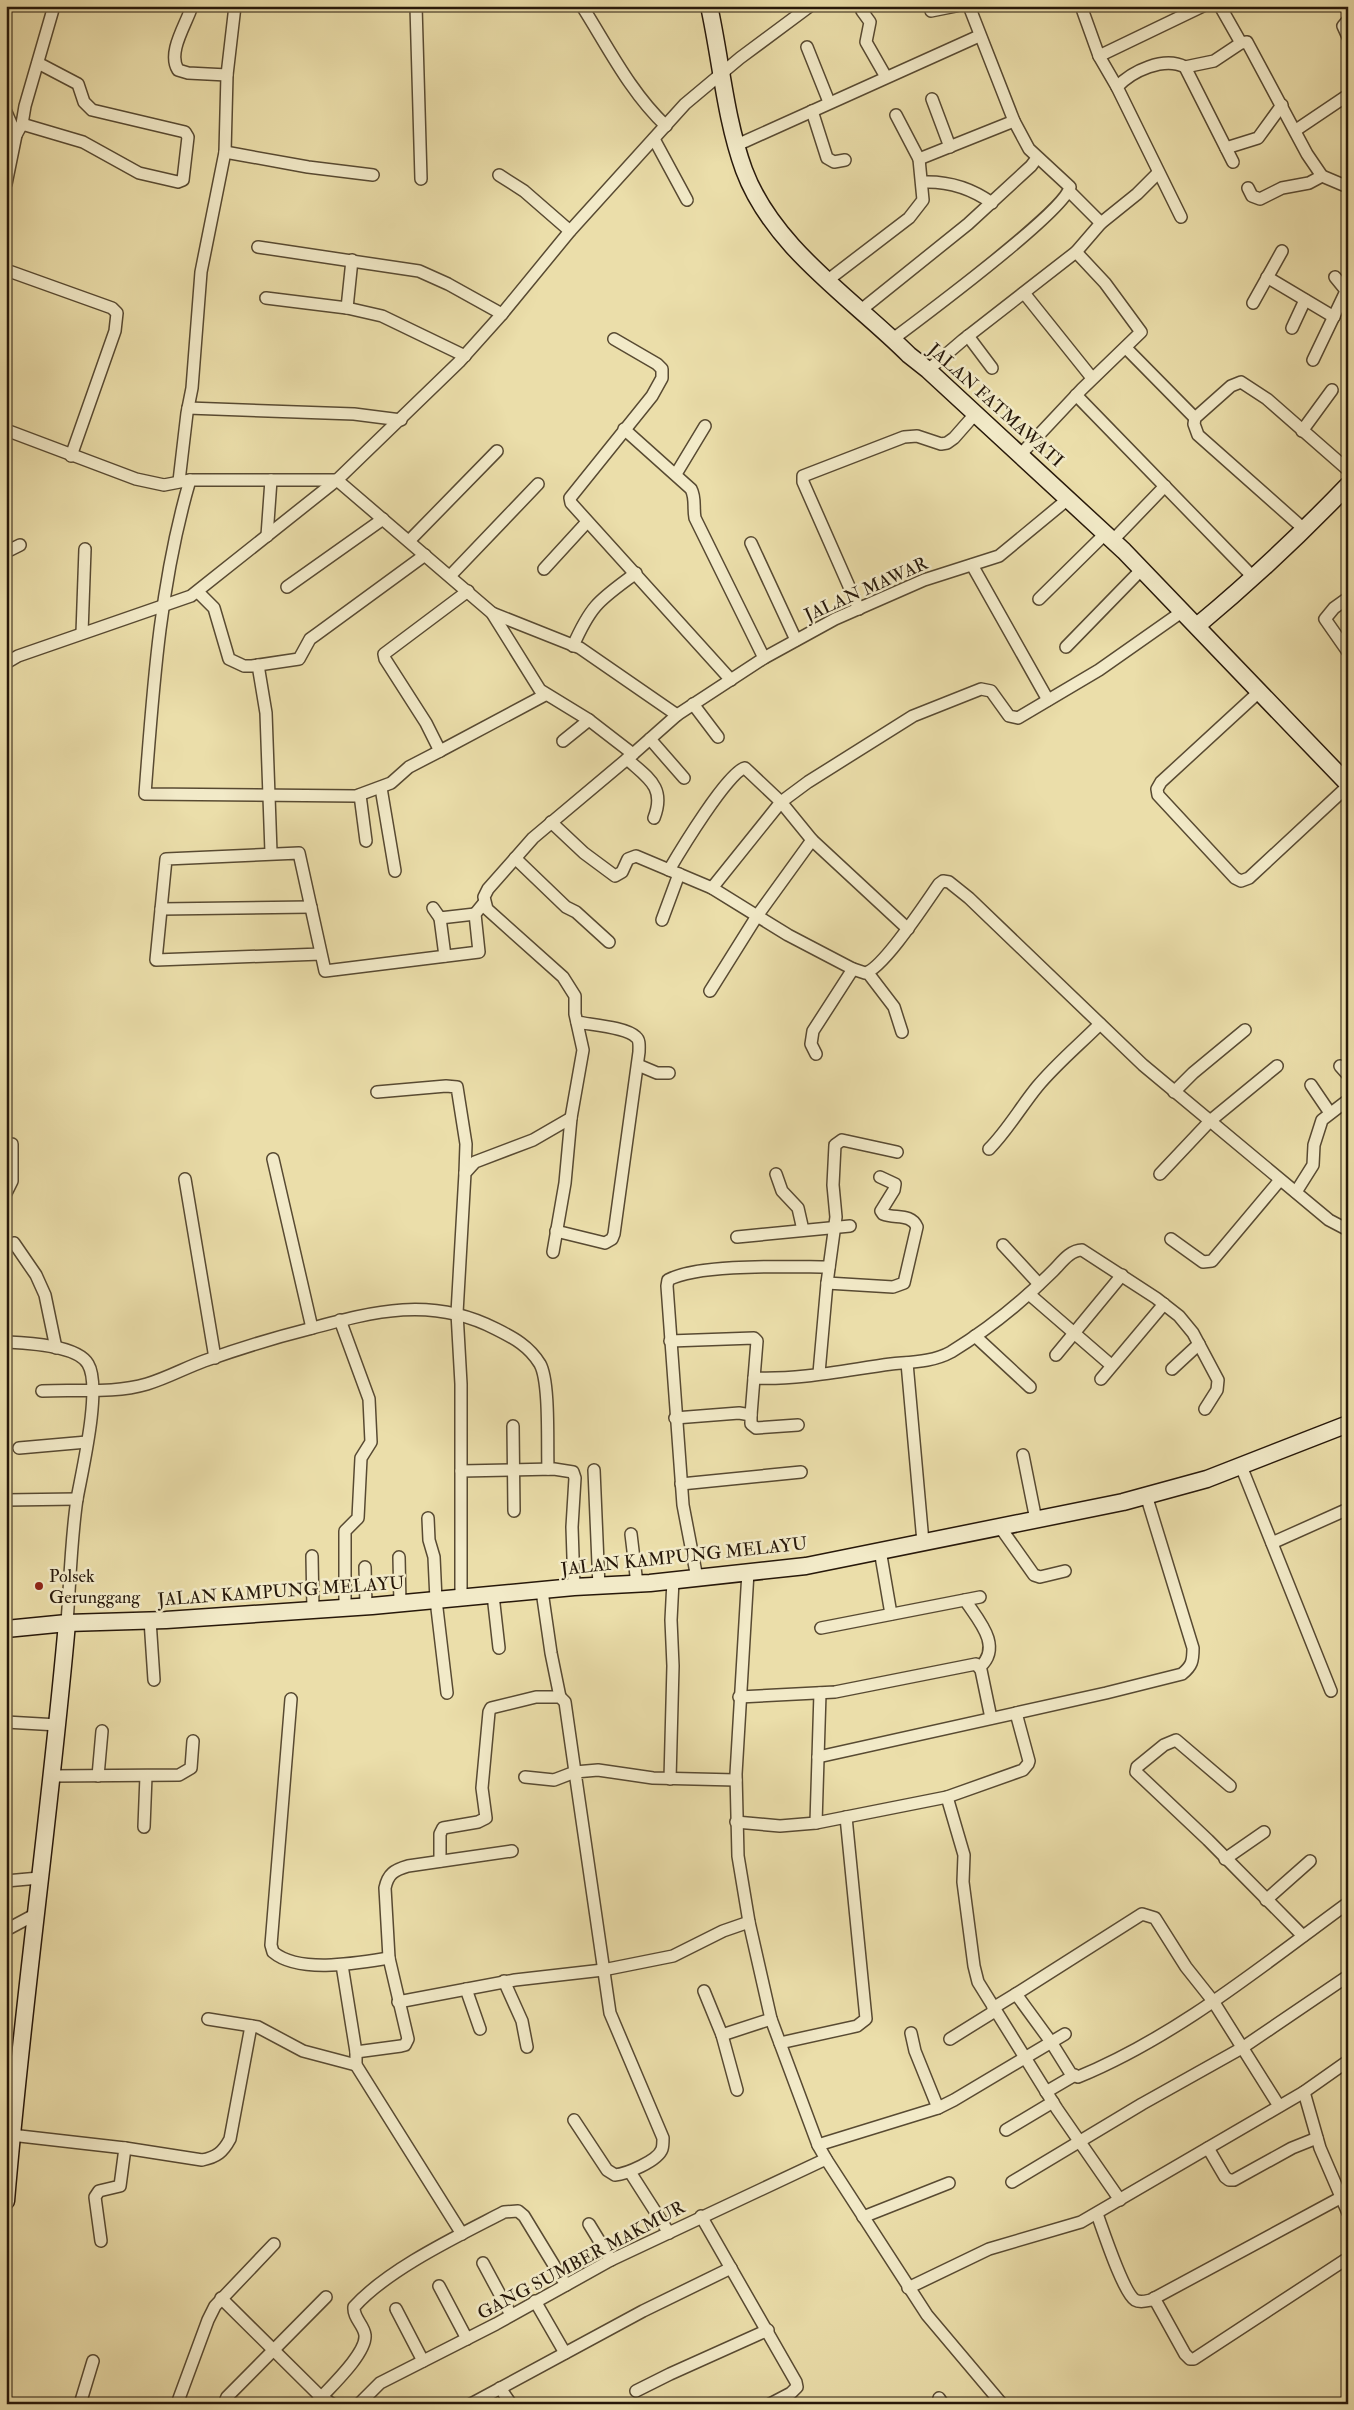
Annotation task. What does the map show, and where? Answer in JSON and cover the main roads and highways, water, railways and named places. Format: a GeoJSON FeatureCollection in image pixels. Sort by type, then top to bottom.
{"type":"FeatureCollection","features":[{"type":"Feature","properties":{"kind":"place","name":"Polsek Gerunggang"},"geometry":{"type":"Point","coordinates":[39,1586]}}]}
